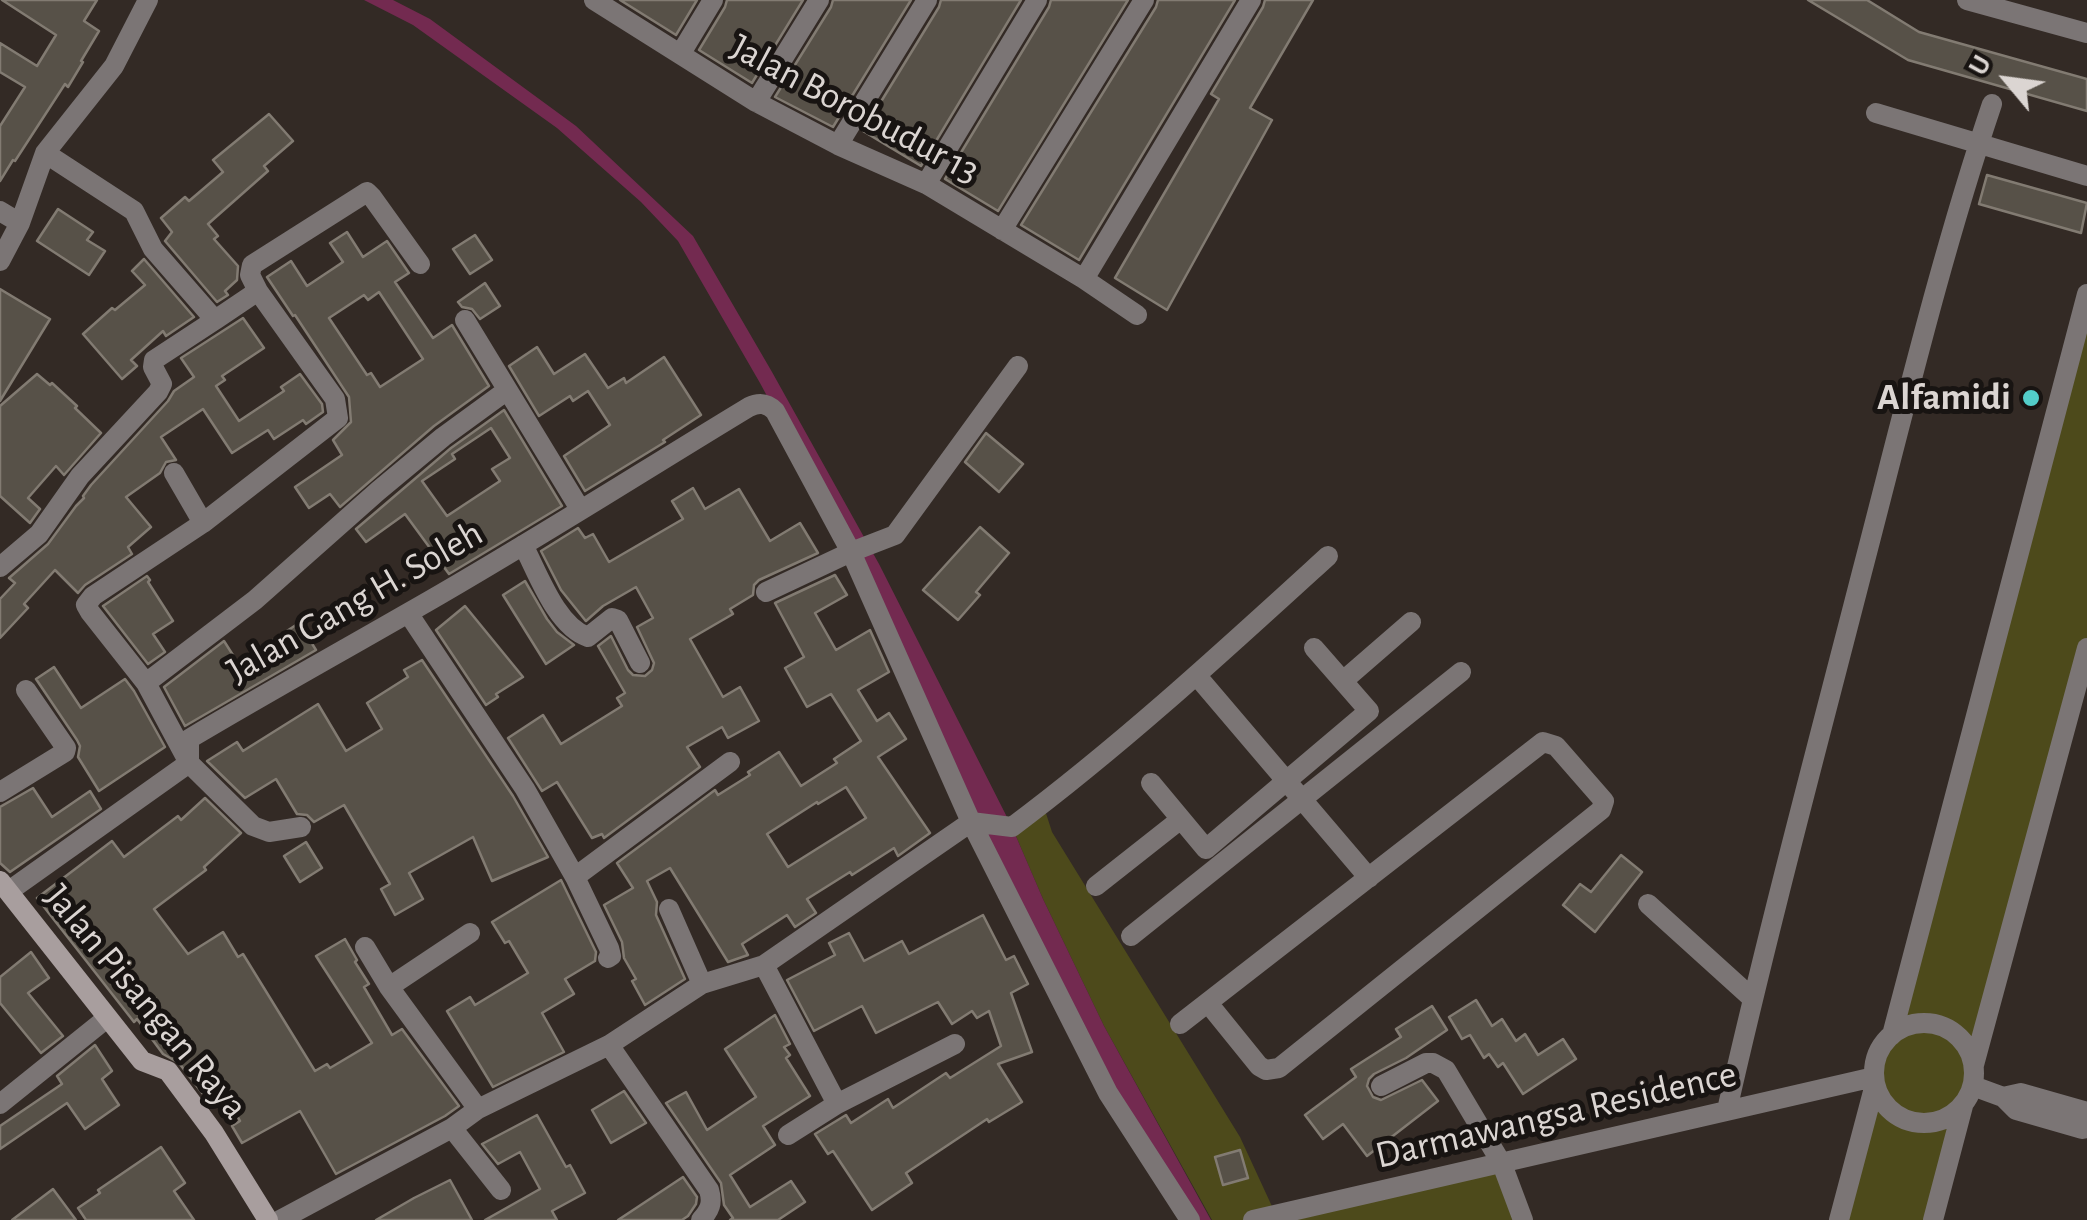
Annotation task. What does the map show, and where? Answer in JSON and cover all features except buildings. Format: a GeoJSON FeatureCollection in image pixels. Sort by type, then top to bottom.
{"type":"FeatureCollection","features":[{"type":"Feature","properties":{"kind":"street"},"geometry":{"type":"LineString","coordinates":[[0,262],[20,223],[46,154],[114,66],[148,0]]}},
{"type":"Feature","properties":{"kind":"street"},"geometry":{"type":"LineString","coordinates":[[681,53],[714,0]]}},
{"type":"Feature","properties":{"kind":"street"},"geometry":{"type":"LineString","coordinates":[[756,102],[818,0]]}},
{"type":"Feature","properties":{"kind":"street"},"geometry":{"type":"LineString","coordinates":[[838,145],[927,0]]}},
{"type":"Feature","properties":{"kind":"street"},"geometry":{"type":"LineString","coordinates":[[926,184],[1036,0]]}},
{"type":"Feature","properties":{"kind":"street"},"geometry":{"type":"LineString","coordinates":[[1002,230],[1144,0]]}},
{"type":"Feature","properties":{"kind":"street"},"geometry":{"type":"LineString","coordinates":[[1084,278],[1252,0]]}},
{"type":"Feature","properties":{"kind":"street"},"geometry":{"type":"LineString","coordinates":[[1968,0],[2087,33]]}},
{"type":"Feature","properties":{"kind":"street","name":"Jalan Borobudur 13"},"geometry":{"type":"LineString","coordinates":[[598,1],[756,102],[838,145],[926,184],[1084,278],[1138,316]]}},
{"type":"Feature","properties":{"kind":"street"},"geometry":{"type":"LineString","coordinates":[[1727,1110],[1904,402],[1945,250],[1992,104]]}},
{"type":"Feature","properties":{"kind":"street"},"geometry":{"type":"LineString","coordinates":[[1876,114],[2087,176]]}},
{"type":"Feature","properties":{"kind":"street"},"geometry":{"type":"LineString","coordinates":[[46,154],[134,211],[153,249],[215,320]]}},
{"type":"Feature","properties":{"kind":"street"},"geometry":{"type":"LineString","coordinates":[[301,828],[269,832],[253,826],[188,763],[146,683],[86,605],[203,523],[338,418],[335,399],[258,292],[250,275],[252,265],[367,192],[420,264]]}},
{"type":"Feature","properties":{"kind":"street"},"geometry":{"type":"LineString","coordinates":[[0,210],[20,223]]}},
{"type":"Feature","properties":{"kind":"street"},"geometry":{"type":"LineString","coordinates":[[0,567],[39,534],[80,476],[158,392],[162,384],[153,367],[154,360],[258,292]]}},
{"type":"Feature","properties":{"kind":"street"},"geometry":{"type":"LineString","coordinates":[[1892,1034],[2087,294]]}},
{"type":"Feature","properties":{"kind":"street"},"geometry":{"type":"LineString","coordinates":[[465,320],[580,510]]}},
{"type":"Feature","properties":{"kind":"street"},"geometry":{"type":"LineString","coordinates":[[766,592],[895,535],[1018,366]]}},
{"type":"Feature","properties":{"kind":"street"},"geometry":{"type":"LineString","coordinates":[[146,683],[255,600],[378,491],[506,391]]}},
{"type":"Feature","properties":{"kind":"street","name":"Jalan Gang H. Soleh"},"geometry":{"type":"LineString","coordinates":[[4,886],[188,763],[189,739],[524,545],[755,404],[766,404],[777,414],[851,552]]}},
{"type":"Feature","properties":{"kind":"street"},"geometry":{"type":"LineString","coordinates":[[174,472],[203,523]]}},
{"type":"Feature","properties":{"kind":"street"},"geometry":{"type":"LineString","coordinates":[[524,545],[559,613],[571,628],[588,637],[615,619],[640,663]]}},
{"type":"Feature","properties":{"kind":"street"},"geometry":{"type":"LineString","coordinates":[[851,552],[970,822],[1108,1093],[1190,1220]]}},
{"type":"Feature","properties":{"kind":"street"},"geometry":{"type":"LineString","coordinates":[[280,1220],[452,1128],[478,1110],[609,1045],[702,984],[764,965],[970,822],[1012,826],[1197,676],[1328,556]]}},
{"type":"Feature","properties":{"kind":"street"},"geometry":{"type":"LineString","coordinates":[[408,613],[525,789],[610,948],[608,958]]}},
{"type":"Feature","properties":{"kind":"street"},"geometry":{"type":"LineString","coordinates":[[1343,681],[1411,622]]}},
{"type":"Feature","properties":{"kind":"street"},"geometry":{"type":"LineString","coordinates":[[1150,783],[1206,850],[1369,712],[1314,648]]}},
{"type":"Feature","properties":{"kind":"street"},"geometry":{"type":"LineString","coordinates":[[1933,1220],[2087,648]]}},
{"type":"Feature","properties":{"kind":"street"},"geometry":{"type":"LineString","coordinates":[[1131,936],[1461,672]]}},
{"type":"Feature","properties":{"kind":"street"},"geometry":{"type":"LineString","coordinates":[[1197,676],[1369,878]]}},
{"type":"Feature","properties":{"kind":"street"},"geometry":{"type":"LineString","coordinates":[[0,792],[65,752],[26,690]]}},
{"type":"Feature","properties":{"kind":"street"},"geometry":{"type":"LineString","coordinates":[[1180,1024],[1544,742],[1556,746],[1604,800],[1600,810],[1279,1068],[1266,1070],[1259,1066],[1208,1003]]}},
{"type":"Feature","properties":{"kind":"street"},"geometry":{"type":"LineString","coordinates":[[575,877],[730,762]]}},
{"type":"Feature","properties":{"kind":"street"},"geometry":{"type":"LineString","coordinates":[[1096,886],[1180,819]]}},
{"type":"Feature","properties":{"kind":"street","name":"Jalan Pisangan Raya"},"geometry":{"type":"LineString","coordinates":[[4,886],[142,1062],[168,1071],[214,1133],[268,1220]]}},
{"type":"Feature","properties":{"kind":"street"},"geometry":{"type":"LineString","coordinates":[[1648,904],[1752,999]]}},
{"type":"Feature","properties":{"kind":"street"},"geometry":{"type":"LineString","coordinates":[[669,908],[702,984]]}},
{"type":"Feature","properties":{"kind":"street"},"geometry":{"type":"LineString","coordinates":[[389,988],[470,933]]}},
{"type":"Feature","properties":{"kind":"street"},"geometry":{"type":"LineString","coordinates":[[365,947],[389,988],[478,1110]]}},
{"type":"Feature","properties":{"kind":"street"},"geometry":{"type":"LineString","coordinates":[[764,965],[837,1104]]}},
{"type":"Feature","properties":{"kind":"street"},"geometry":{"type":"LineString","coordinates":[[0,1104],[107,1018]]}},
{"type":"Feature","properties":{"kind":"street"},"geometry":{"type":"LineString","coordinates":[[1839,1220],[1875,1080],[1877,1058],[1892,1034],[1904,1027],[1918,1023],[1946,1028],[1967,1046],[1973,1076],[2016,1110],[2087,1128]]}},
{"type":"Feature","properties":{"kind":"street"},"geometry":{"type":"LineString","coordinates":[[788,1135],[837,1104],[955,1044]]}},
{"type":"Feature","properties":{"kind":"street"},"geometry":{"type":"LineString","coordinates":[[609,1045],[709,1190],[710,1208],[701,1220]]}},
{"type":"Feature","properties":{"kind":"street"},"geometry":{"type":"LineString","coordinates":[[1381,1086],[1426,1063],[1440,1065],[1452,1077],[1502,1164],[1523,1220]]}},
{"type":"Feature","properties":{"kind":"street"},"geometry":{"type":"LineString","coordinates":[[1875,1080],[1886,1106],[1895,1115],[1918,1124],[1943,1120],[1963,1106]]}},
{"type":"Feature","properties":{"kind":"street","name":"Darmawangsa Residence"},"geometry":{"type":"LineString","coordinates":[[1252,1220],[1727,1110],[1875,1080]]}},
{"type":"Feature","properties":{"kind":"street"},"geometry":{"type":"LineString","coordinates":[[2003,1097],[2021,1093],[2087,1112]]}},
{"type":"Feature","properties":{"kind":"street"},"geometry":{"type":"LineString","coordinates":[[452,1128],[502,1190]]}},
{"type":"Feature","properties":{"kind":"shaded area"},"geometry":{"type":"Polygon","coordinates":[[[364,0],[393,0],[430,19],[576,126],[693,236],[879,564],[1012,827],[1104,1026],[1211,1220],[1190,1220],[1108,1093],[851,552],[678,241],[641,202],[557,128],[413,25],[364,0]]]}},
{"type":"Feature","properties":{"kind":"shaded area"},"geometry":{"type":"Polygon","coordinates":[[[2087,294],[2087,648],[1973,1066],[1973,1086],[1963,1106],[1933,1220],[1839,1220],[1878,1059],[1892,1034],[2087,294]]]}},
{"type":"Feature","properties":{"kind":"shaded area"},"geometry":{"type":"Polygon","coordinates":[[[1043,804],[1052,832],[1240,1137],[1276,1215],[1498,1165],[1523,1220],[1212,1220],[1104,1026],[1012,827],[1043,804]]]}},
{"type":"Feature","properties":{"kind":"place","name":"Alfamidi"},"geometry":{"type":"Point","coordinates":[2031,398]}}]}
